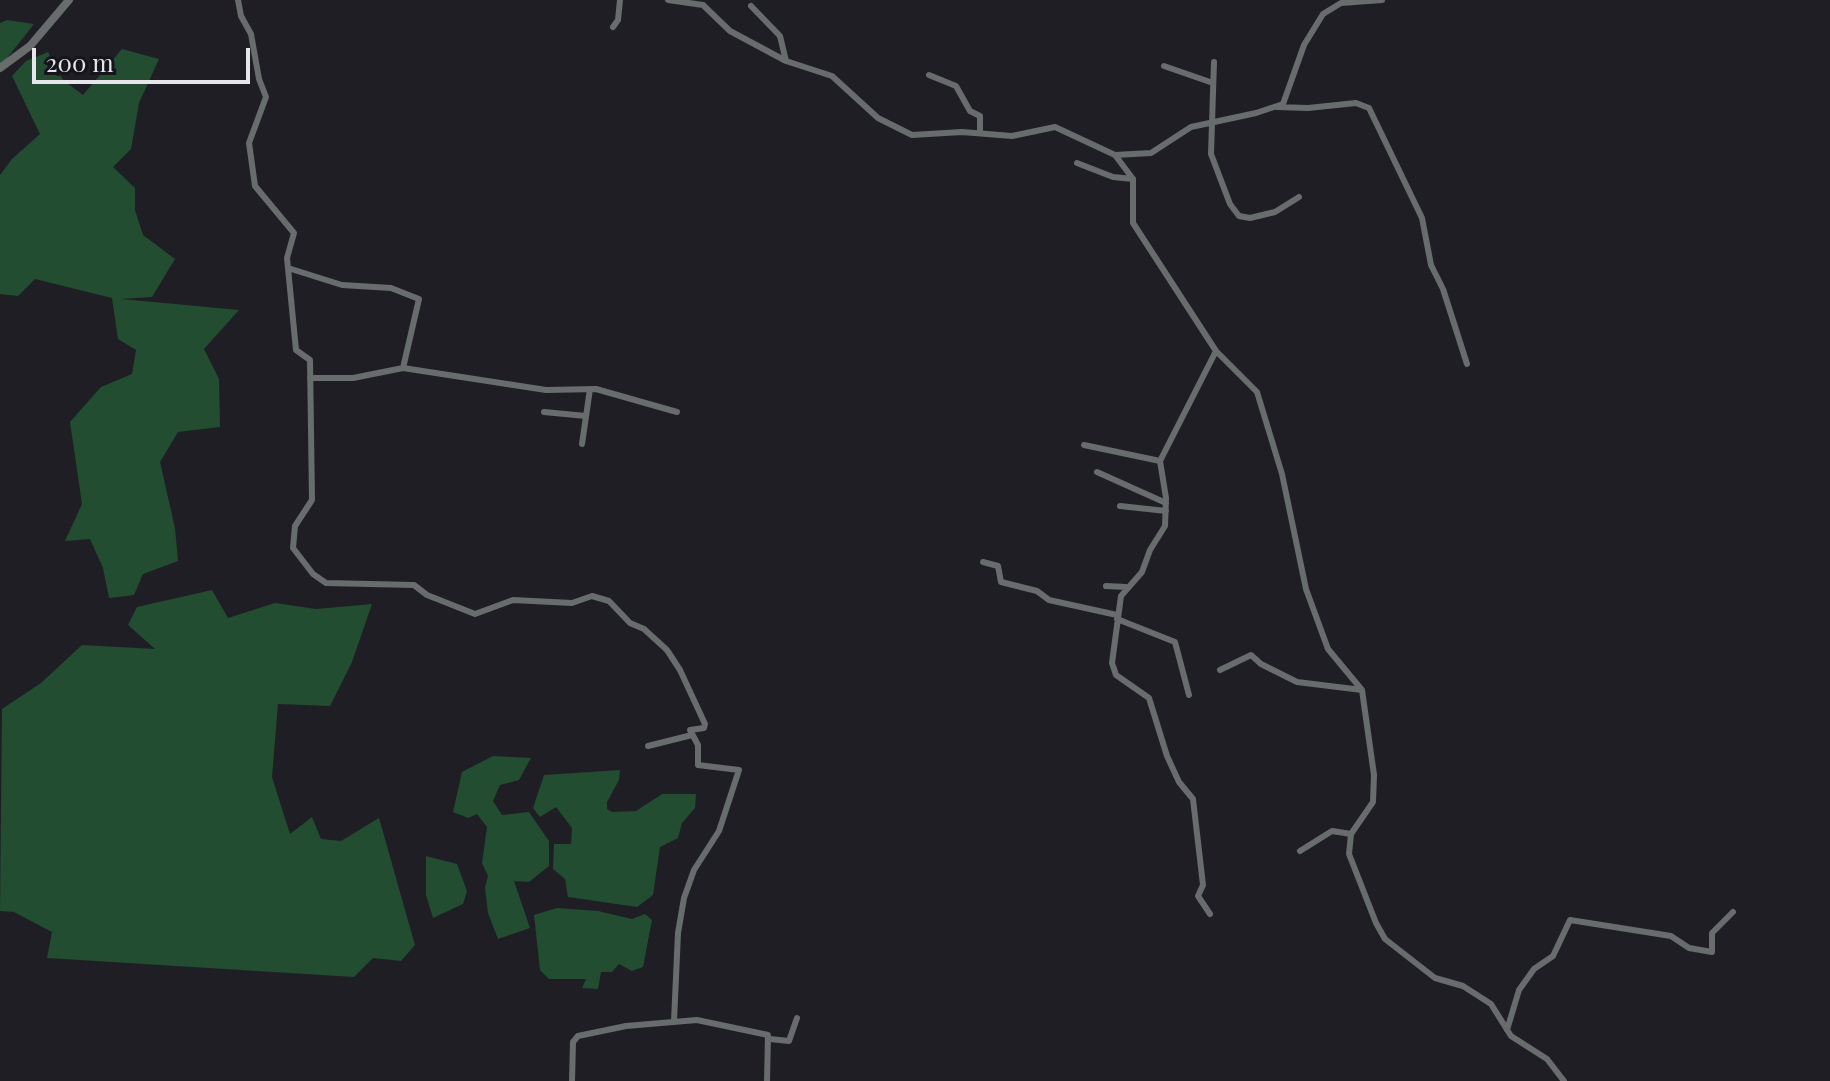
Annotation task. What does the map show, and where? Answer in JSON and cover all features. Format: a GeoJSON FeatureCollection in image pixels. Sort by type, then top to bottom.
{"type":"FeatureCollection","features":[{"type":"Feature","properties":{"kind":"street"},"geometry":{"type":"LineString","coordinates":[[0,68],[30,46],[69,0]]}},
{"type":"Feature","properties":{"kind":"street"},"geometry":{"type":"LineString","coordinates":[[238,0],[254,44],[259,79],[266,95],[249,146],[257,191],[294,233],[287,255],[296,350],[310,358],[312,500],[295,526],[292,547],[313,574],[328,584],[415,585],[425,594],[475,614],[513,600],[572,603],[589,595],[607,600],[667,650],[680,670],[705,724],[704,728],[690,730],[698,745],[698,765],[738,769],[739,772],[719,831],[694,870],[684,898],[678,933],[674,1021]]}},
{"type":"Feature","properties":{"kind":"street"},"geometry":{"type":"LineString","coordinates":[[613,27],[618,20],[620,0]]}},
{"type":"Feature","properties":{"kind":"street"},"geometry":{"type":"LineString","coordinates":[[668,0],[703,5],[730,31],[786,61],[832,76],[878,118],[912,135],[980,133],[1012,136],[1055,127],[1115,155],[1133,179],[1133,223],[1216,351],[1257,392],[1282,474],[1306,589],[1328,649],[1362,690],[1374,775],[1373,802],[1351,834],[1349,854],[1385,939],[1435,978],[1463,986],[1491,1004],[1507,1030],[1547,1059],[1564,1081]]}},
{"type":"Feature","properties":{"kind":"street"},"geometry":{"type":"LineString","coordinates":[[1277,107],[1286,98],[1304,45],[1323,14],[1341,3],[1382,0]]}},
{"type":"Feature","properties":{"kind":"street"},"geometry":{"type":"LineString","coordinates":[[751,6],[780,36],[786,61]]}},
{"type":"Feature","properties":{"kind":"street"},"geometry":{"type":"LineString","coordinates":[[1214,62],[1210,122],[1213,163],[1230,204],[1239,216],[1271,214],[1299,197]]}},
{"type":"Feature","properties":{"kind":"street"},"geometry":{"type":"LineString","coordinates":[[1164,66],[1213,83]]}},
{"type":"Feature","properties":{"kind":"street"},"geometry":{"type":"LineString","coordinates":[[929,75],[956,86],[970,111],[980,116],[980,133]]}},
{"type":"Feature","properties":{"kind":"street"},"geometry":{"type":"LineString","coordinates":[[1115,155],[1151,153],[1186,129],[1277,107],[1308,108],[1356,103],[1369,108],[1422,218],[1431,265],[1443,289],[1467,364]]}},
{"type":"Feature","properties":{"kind":"street"},"geometry":{"type":"LineString","coordinates":[[1077,163],[1113,177],[1133,179]]}},
{"type":"Feature","properties":{"kind":"street"},"geometry":{"type":"LineString","coordinates":[[288,268],[342,285],[389,287],[419,298],[403,368]]}},
{"type":"Feature","properties":{"kind":"street"},"geometry":{"type":"LineString","coordinates":[[1210,914],[1198,898],[1203,882],[1193,799],[1179,782],[1167,756],[1149,698],[1113,670],[1121,596],[1142,572],[1150,550],[1165,526],[1166,507],[1160,461],[1216,351]]}},
{"type":"Feature","properties":{"kind":"street"},"geometry":{"type":"LineString","coordinates":[[310,378],[353,378],[403,368],[546,390],[590,389],[677,412]]}},
{"type":"Feature","properties":{"kind":"street"},"geometry":{"type":"LineString","coordinates":[[582,444],[590,389]]}},
{"type":"Feature","properties":{"kind":"street"},"geometry":{"type":"LineString","coordinates":[[544,412],[586,416]]}},
{"type":"Feature","properties":{"kind":"street"},"geometry":{"type":"LineString","coordinates":[[1084,445],[1160,461]]}},
{"type":"Feature","properties":{"kind":"street"},"geometry":{"type":"LineString","coordinates":[[1097,472],[1166,507]]}},
{"type":"Feature","properties":{"kind":"street"},"geometry":{"type":"LineString","coordinates":[[1120,506],[1166,507]]}},
{"type":"Feature","properties":{"kind":"street"},"geometry":{"type":"LineString","coordinates":[[983,562],[998,566],[1001,582],[1037,591],[1048,600],[1117,617],[1175,642],[1189,695]]}},
{"type":"Feature","properties":{"kind":"street"},"geometry":{"type":"LineString","coordinates":[[1106,586],[1128,586]]}},
{"type":"Feature","properties":{"kind":"street"},"geometry":{"type":"LineString","coordinates":[[1220,670],[1251,655],[1259,663],[1297,682],[1362,690]]}},
{"type":"Feature","properties":{"kind":"street"},"geometry":{"type":"LineString","coordinates":[[648,746],[692,735]]}},
{"type":"Feature","properties":{"kind":"street"},"geometry":{"type":"LineString","coordinates":[[1300,851],[1332,831],[1351,834]]}},
{"type":"Feature","properties":{"kind":"street"},"geometry":{"type":"LineString","coordinates":[[1507,1030],[1519,990],[1534,969],[1553,956],[1570,920],[1671,936],[1689,948],[1712,952],[1712,933],[1732,918],[1733,912]]}},
{"type":"Feature","properties":{"kind":"street"},"geometry":{"type":"LineString","coordinates":[[572,1081],[573,1042],[578,1036],[674,1021],[728,1025],[762,1032],[770,1039],[789,1041],[797,1018]]}},
{"type":"Feature","properties":{"kind":"street"},"geometry":{"type":"LineString","coordinates":[[767,1081],[770,1039]]}},
{"type":"Feature","properties":{"kind":"green space"},"geometry":{"type":"Polygon","coordinates":[[[7,20],[34,24],[0,67],[0,23],[7,20]]]}},
{"type":"Feature","properties":{"kind":"green space"},"geometry":{"type":"Polygon","coordinates":[[[122,49],[159,59],[139,103],[131,149],[113,167],[135,188],[135,210],[143,235],[175,259],[152,297],[121,299],[239,310],[204,349],[219,379],[220,427],[178,432],[160,462],[175,528],[178,561],[143,574],[134,595],[109,598],[103,568],[90,539],[65,541],[82,504],[70,422],[101,387],[132,374],[136,350],[118,339],[112,298],[35,279],[18,296],[0,294],[0,175],[12,159],[40,134],[12,76],[26,61],[48,52],[63,80],[83,95],[122,49]]]}},
{"type":"Feature","properties":{"kind":"green space"},"geometry":{"type":"Polygon","coordinates":[[[212,590],[228,618],[275,603],[316,609],[372,604],[352,662],[330,706],[278,704],[272,777],[290,834],[312,817],[321,839],[341,841],[379,818],[415,945],[401,961],[373,958],[354,977],[47,958],[52,932],[14,912],[0,911],[2,709],[41,683],[82,645],[155,649],[128,625],[137,607],[212,590]]]}},
{"type":"Feature","properties":{"kind":"green space"},"geometry":{"type":"Polygon","coordinates":[[[493,756],[531,758],[519,780],[500,785],[493,801],[502,815],[529,812],[549,841],[549,866],[529,882],[514,881],[530,928],[498,939],[488,913],[485,888],[488,876],[482,863],[487,827],[477,814],[468,818],[453,812],[462,772],[493,756]]]}},
{"type":"Feature","properties":{"kind":"green space"},"geometry":{"type":"Polygon","coordinates":[[[620,770],[619,780],[607,802],[607,809],[612,812],[636,811],[662,794],[696,794],[695,808],[682,823],[678,838],[660,847],[653,895],[637,907],[568,897],[565,879],[553,869],[554,844],[571,844],[572,828],[556,807],[540,817],[533,808],[544,775],[620,770]]]}},
{"type":"Feature","properties":{"kind":"green space"},"geometry":{"type":"Polygon","coordinates":[[[426,856],[457,864],[467,891],[463,904],[433,918],[426,895],[426,856]]]}},
{"type":"Feature","properties":{"kind":"green space"},"geometry":{"type":"Polygon","coordinates":[[[557,908],[598,911],[632,919],[645,914],[652,920],[643,967],[632,971],[619,964],[612,972],[601,972],[598,989],[582,988],[586,979],[549,979],[540,970],[534,915],[557,908]]]}}]}
